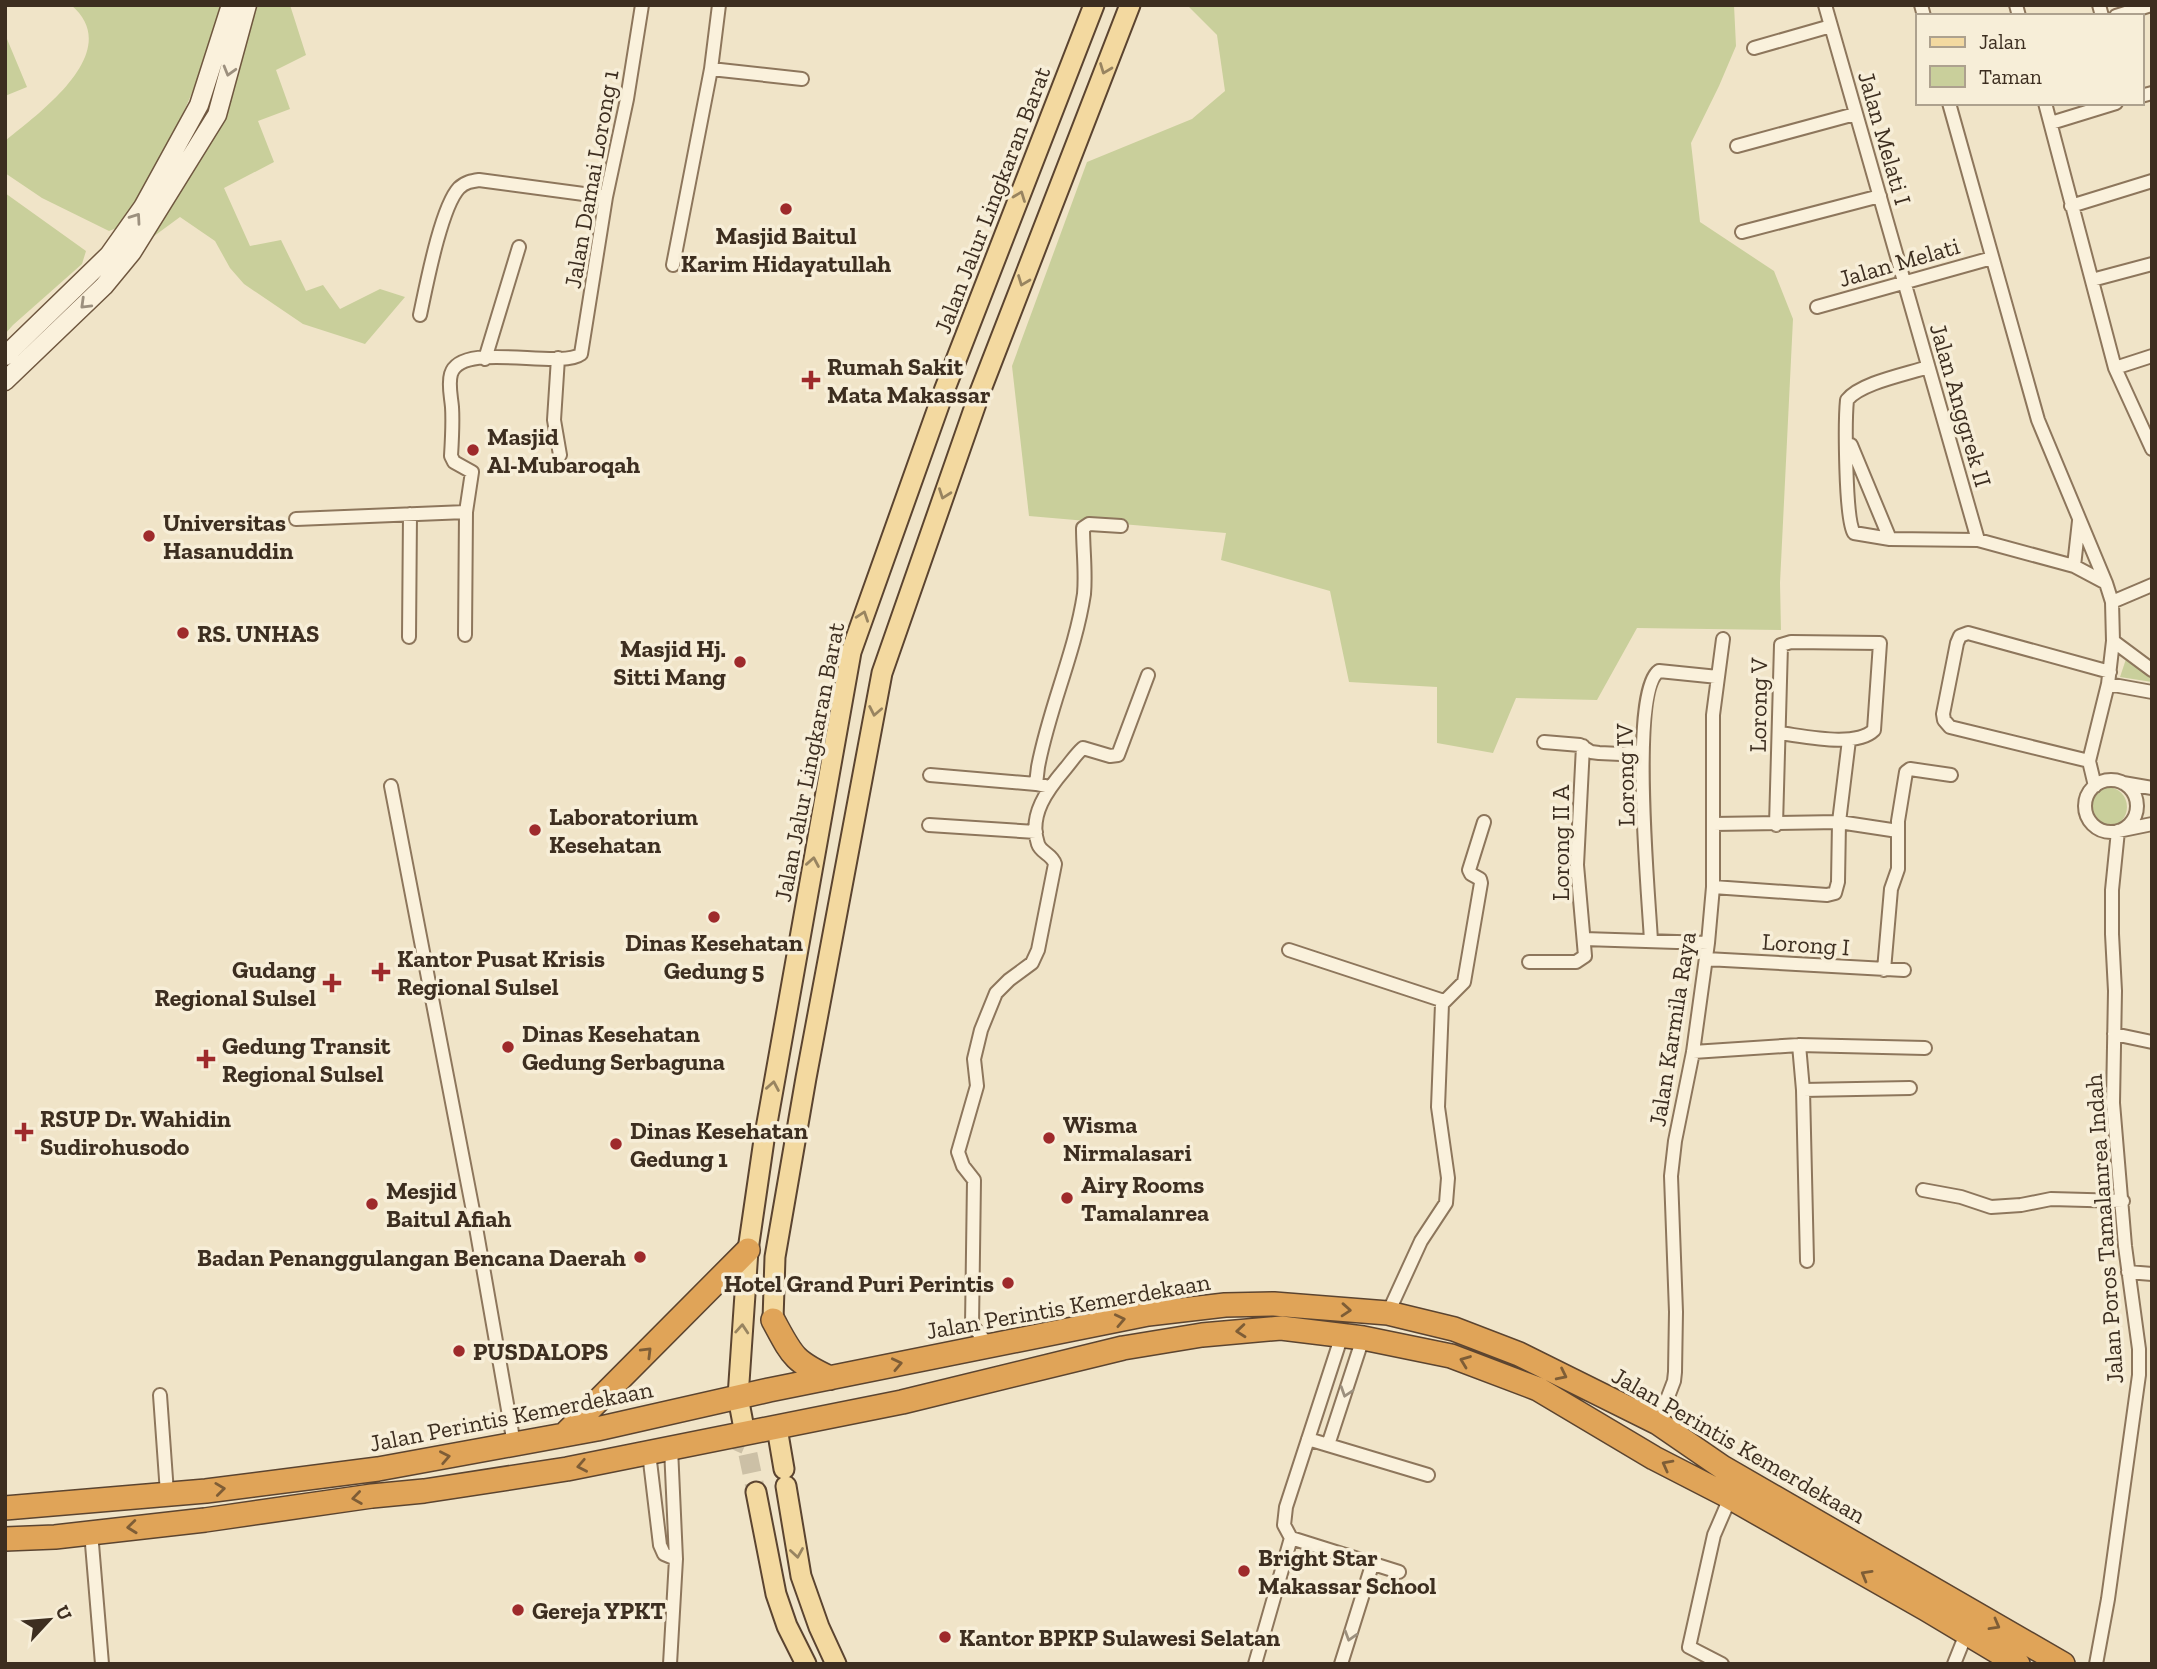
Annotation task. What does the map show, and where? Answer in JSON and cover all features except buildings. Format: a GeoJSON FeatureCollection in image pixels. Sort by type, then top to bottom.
{"type":"FeatureCollection","features":[{"type":"Feature","properties":{"kind":"highway"},"geometry":{"type":"LineString","coordinates":[[564,1435],[748,1250]]}},
{"type":"Feature","properties":{"kind":"highway","name":"Jalan Perintis Kemerdekaan"},"geometry":{"type":"LineString","coordinates":[[5,1508],[206,1490],[378,1469],[564,1435],[769,1390],[1148,1314],[1225,1305],[1274,1304],[1388,1312],[1454,1329],[1519,1354],[1658,1423],[1722,1467],[1855,1542],[1931,1600],[1966,1634],[2018,1664]]}},
{"type":"Feature","properties":{"kind":"highway"},"geometry":{"type":"LineString","coordinates":[[773,1320],[792,1355],[806,1367],[830,1378]]}},
{"type":"Feature","properties":{"kind":"highway","name":"Jalan Perintis Kemerdekaan"},"geometry":{"type":"LineString","coordinates":[[5,1539],[55,1537],[205,1520],[567,1469],[902,1402],[1123,1348],[1202,1335],[1281,1328],[1352,1336],[1451,1356],[1538,1389],[1654,1458],[1931,1600],[2063,1664]]}},
{"type":"Feature","properties":{"kind":"highway"},"geometry":{"type":"LineString","coordinates":[[769,1390],[777,1428]]}},
{"type":"Feature","properties":{"kind":"highway"},"geometry":{"type":"LineString","coordinates":[[728,1399],[737,1436]]}},
{"type":"Feature","properties":{"kind":"highway"},"geometry":{"type":"LineString","coordinates":[[53,1504],[55,1537]]}},
{"type":"Feature","properties":{"kind":"main road","name":"Jalan Jalur Lingkaran Barat"},"geometry":{"type":"LineString","coordinates":[[728,1399],[768,1115],[851,652],[944,391],[1094,5]]}},
{"type":"Feature","properties":{"kind":"main road"},"geometry":{"type":"LineString","coordinates":[[773,1320],[778,1243],[882,673],[980,393],[1130,5]]}},
{"type":"Feature","properties":{"kind":"main road"},"geometry":{"type":"LineString","coordinates":[[777,1428],[801,1576],[819,1627],[836,1664]]}},
{"type":"Feature","properties":{"kind":"main road"},"geometry":{"type":"LineString","coordinates":[[756,1492],[776,1594],[787,1626],[806,1664]]}},
{"type":"Feature","properties":{"kind":"street"},"geometry":{"type":"LineString","coordinates":[[5,381],[99,278],[114,248],[143,207],[198,105],[231,5]]}},
{"type":"Feature","properties":{"kind":"street"},"geometry":{"type":"LineString","coordinates":[[5,356],[132,252],[217,115],[247,5]]}},
{"type":"Feature","properties":{"kind":"street","name":"Jalan Damai Lorong 1"},"geometry":{"type":"LineString","coordinates":[[558,358],[576,358],[582,352],[606,197],[627,99],[642,5]]}},
{"type":"Feature","properties":{"kind":"street"},"geometry":{"type":"LineString","coordinates":[[673,265],[711,69],[719,5]]}},
{"type":"Feature","properties":{"kind":"street","name":"Jalan Melati I"},"geometry":{"type":"LineString","coordinates":[[1825,5],[1903,282]]}},
{"type":"Feature","properties":{"kind":"street"},"geometry":{"type":"LineString","coordinates":[[2122,14],[2151,5]]}},
{"type":"Feature","properties":{"kind":"street"},"geometry":{"type":"LineString","coordinates":[[1754,48],[1831,26]]}},
{"type":"Feature","properties":{"kind":"street"},"geometry":{"type":"LineString","coordinates":[[711,69],[802,79]]}},
{"type":"Feature","properties":{"kind":"street"},"geometry":{"type":"LineString","coordinates":[[1950,105],[2038,420],[2112,602],[2113,641],[2109,678],[2088,761],[2095,786]]}},
{"type":"Feature","properties":{"kind":"street"},"geometry":{"type":"LineString","coordinates":[[2046,105],[2115,368],[2151,448]]}},
{"type":"Feature","properties":{"kind":"street"},"geometry":{"type":"LineString","coordinates":[[2051,122],[2109,105]]}},
{"type":"Feature","properties":{"kind":"street"},"geometry":{"type":"LineString","coordinates":[[1737,146],[1855,114]]}},
{"type":"Feature","properties":{"kind":"street"},"geometry":{"type":"LineString","coordinates":[[421,315],[440,234],[453,195],[461,186],[479,180],[606,197]]}},
{"type":"Feature","properties":{"kind":"street"},"geometry":{"type":"LineString","coordinates":[[2071,206],[2152,181]]}},
{"type":"Feature","properties":{"kind":"street"},"geometry":{"type":"LineString","coordinates":[[1742,232],[1880,197]]}},
{"type":"Feature","properties":{"kind":"street"},"geometry":{"type":"LineString","coordinates":[[485,359],[519,247]]}},
{"type":"Feature","properties":{"kind":"street","name":"Jalan Melati"},"geometry":{"type":"LineString","coordinates":[[1817,307],[1992,258]]}},
{"type":"Feature","properties":{"kind":"street"},"geometry":{"type":"LineString","coordinates":[[2092,280],[2152,264]]}},
{"type":"Feature","properties":{"kind":"street","name":"Jalan Anggrek II"},"geometry":{"type":"LineString","coordinates":[[1903,282],[1978,540]]}},
{"type":"Feature","properties":{"kind":"street"},"geometry":{"type":"LineString","coordinates":[[465,635],[466,512],[472,473],[451,458],[451,375],[456,365],[515,356],[558,358],[554,420],[560,456]]}},
{"type":"Feature","properties":{"kind":"street"},"geometry":{"type":"LineString","coordinates":[[2115,368],[2152,356]]}},
{"type":"Feature","properties":{"kind":"street"},"geometry":{"type":"LineString","coordinates":[[1928,367],[1852,394],[1846,403],[1850,528],[1857,535],[1978,540],[2074,566],[2106,583]]}},
{"type":"Feature","properties":{"kind":"street"},"geometry":{"type":"LineString","coordinates":[[1847,437],[1890,538]]}},
{"type":"Feature","properties":{"kind":"street"},"geometry":{"type":"LineString","coordinates":[[296,519],[466,512]]}},
{"type":"Feature","properties":{"kind":"street"},"geometry":{"type":"LineString","coordinates":[[409,637],[410,514]]}},
{"type":"Feature","properties":{"kind":"street"},"geometry":{"type":"LineString","coordinates":[[2074,566],[2080,521]]}},
{"type":"Feature","properties":{"kind":"street"},"geometry":{"type":"LineString","coordinates":[[1036,784],[1041,754],[1082,605],[1085,558],[1083,527],[1087,524],[1121,526]]}},
{"type":"Feature","properties":{"kind":"street"},"geometry":{"type":"LineString","coordinates":[[2112,602],[2152,585]]}},
{"type":"Feature","properties":{"kind":"street"},"geometry":{"type":"LineString","coordinates":[[2088,761],[1950,727],[1943,714],[1960,636],[1965,632],[1985,637],[2152,692]]}},
{"type":"Feature","properties":{"kind":"street","name":"Jalan Karmila Raya"},"geometry":{"type":"LineString","coordinates":[[1658,1423],[1675,1373],[1676,1312],[1671,1184],[1675,1141],[1692,1052],[1708,943],[1713,887],[1711,743],[1723,639]]}},
{"type":"Feature","properties":{"kind":"street"},"geometry":{"type":"LineString","coordinates":[[2113,641],[2152,670]]}},
{"type":"Feature","properties":{"kind":"street","name":"Lorong V"},"geometry":{"type":"LineString","coordinates":[[1776,825],[1781,645],[1791,642],[1880,643],[1874,730],[1868,736],[1849,740]]}},
{"type":"Feature","properties":{"kind":"street","name":"Lorong IV"},"geometry":{"type":"LineString","coordinates":[[1651,941],[1642,751],[1646,700],[1653,676],[1659,671],[1717,677]]}},
{"type":"Feature","properties":{"kind":"street"},"geometry":{"type":"LineString","coordinates":[[990,1347],[972,1325],[974,1180],[961,1163],[958,1149],[977,1086],[974,1059],[998,990],[1031,963],[1038,950],[1055,864],[1053,858],[1039,847],[1037,815],[1050,787],[1083,748],[1110,757],[1118,755],[1148,675]]}},
{"type":"Feature","properties":{"kind":"street"},"geometry":{"type":"LineString","coordinates":[[1713,887],[1827,895],[1835,893],[1838,882],[1839,822],[1849,740],[1779,733]]}},
{"type":"Feature","properties":{"kind":"street"},"geometry":{"type":"LineString","coordinates":[[1544,742],[1583,746],[1591,752],[1599,753],[1642,751]]}},
{"type":"Feature","properties":{"kind":"street","name":"Lorong II A"},"geometry":{"type":"LineString","coordinates":[[1583,746],[1577,864],[1584,939]]}},
{"type":"Feature","properties":{"kind":"street"},"geometry":{"type":"LineString","coordinates":[[1884,970],[1891,889],[1898,869],[1898,831],[1908,769],[1951,775]]}},
{"type":"Feature","properties":{"kind":"street"},"geometry":{"type":"LineString","coordinates":[[930,775],[1050,787]]}},
{"type":"Feature","properties":{"kind":"street"},"geometry":{"type":"LineString","coordinates":[[2152,789],[2113,780],[2103,781],[2095,786],[2086,800],[2088,818],[2101,830],[2118,831],[2152,824]]}},
{"type":"Feature","properties":{"kind":"street"},"geometry":{"type":"LineString","coordinates":[[2118,831],[2133,821],[2137,806],[2133,792],[2123,783]]}},
{"type":"Feature","properties":{"kind":"street"},"geometry":{"type":"LineString","coordinates":[[390,786],[474,1216],[514,1444]]}},
{"type":"Feature","properties":{"kind":"street"},"geometry":{"type":"LineString","coordinates":[[1388,1312],[1421,1241],[1446,1203],[1448,1178],[1437,1085],[1440,1026],[1444,1001],[1461,985],[1465,975],[1481,882],[1469,870],[1484,822]]}},
{"type":"Feature","properties":{"kind":"street"},"geometry":{"type":"LineString","coordinates":[[1713,824],[1839,822],[1898,831]]}},
{"type":"Feature","properties":{"kind":"street"},"geometry":{"type":"LineString","coordinates":[[929,825],[1036,832]]}},
{"type":"Feature","properties":{"kind":"street","name":"Jalan Poros Tamalanrea Indah"},"geometry":{"type":"LineString","coordinates":[[2096,1664],[2140,1375],[2114,1121],[2115,991],[2112,890],[2118,831]]}},
{"type":"Feature","properties":{"kind":"street"},"geometry":{"type":"LineString","coordinates":[[1529,962],[1576,962],[1585,956],[1584,939],[1708,943]]}},
{"type":"Feature","properties":{"kind":"street"},"geometry":{"type":"LineString","coordinates":[[1289,950],[1444,1001]]}},
{"type":"Feature","properties":{"kind":"street","name":"Lorong I"},"geometry":{"type":"LineString","coordinates":[[1706,959],[1904,970]]}},
{"type":"Feature","properties":{"kind":"street"},"geometry":{"type":"LineString","coordinates":[[2114,1034],[2152,1042]]}},
{"type":"Feature","properties":{"kind":"street"},"geometry":{"type":"LineString","coordinates":[[1692,1052],[1799,1045],[1925,1048]]}},
{"type":"Feature","properties":{"kind":"street"},"geometry":{"type":"LineString","coordinates":[[1799,1045],[1803,1090],[1807,1261]]}},
{"type":"Feature","properties":{"kind":"street"},"geometry":{"type":"LineString","coordinates":[[1803,1090],[1910,1088]]}},
{"type":"Feature","properties":{"kind":"street"},"geometry":{"type":"LineString","coordinates":[[1923,1190],[1961,1197],[1991,1207],[2050,1199],[2123,1201]]}},
{"type":"Feature","properties":{"kind":"street"},"geometry":{"type":"LineString","coordinates":[[2128,1272],[2152,1274]]}},
{"type":"Feature","properties":{"kind":"street"},"geometry":{"type":"LineString","coordinates":[[1352,1336],[1308,1439],[1286,1507],[1284,1525],[1292,1538],[1399,1572]]}},
{"type":"Feature","properties":{"kind":"street"},"geometry":{"type":"LineString","coordinates":[[1328,1445],[1352,1336]]}},
{"type":"Feature","properties":{"kind":"street"},"geometry":{"type":"LineString","coordinates":[[160,1395],[167,1493]]}},
{"type":"Feature","properties":{"kind":"street"},"geometry":{"type":"LineString","coordinates":[[1308,1439],[1428,1475]]}},
{"type":"Feature","properties":{"kind":"street"},"geometry":{"type":"LineString","coordinates":[[660,1450],[660,1545],[664,1554],[676,1559]]}},
{"type":"Feature","properties":{"kind":"street"},"geometry":{"type":"LineString","coordinates":[[660,1450],[676,1559],[670,1664]]}},
{"type":"Feature","properties":{"kind":"street"},"geometry":{"type":"LineString","coordinates":[[1722,1664],[1689,1647],[1714,1535],[1730,1497]]}},
{"type":"Feature","properties":{"kind":"street"},"geometry":{"type":"LineString","coordinates":[[91,1532],[102,1664]]}},
{"type":"Feature","properties":{"kind":"street"},"geometry":{"type":"LineString","coordinates":[[1255,1664],[1292,1538]]}},
{"type":"Feature","properties":{"kind":"street"},"geometry":{"type":"LineString","coordinates":[[1341,1664],[1373,1562]]}},
{"type":"Feature","properties":{"kind":"street"},"geometry":{"type":"LineString","coordinates":[[1954,1664],[1966,1634]]}},
{"type":"Feature","properties":{"kind":"green space"},"geometry":{"type":"Polygon","coordinates":[[[71,5],[225,5],[208,56],[164,157],[122,226],[109,231],[42,198],[5,173],[5,141],[55,98],[83,61],[89,42],[85,23],[71,5]]]}},
{"type":"Feature","properties":{"kind":"green space"},"geometry":{"type":"Polygon","coordinates":[[[236,5],[290,5],[306,55],[276,70],[290,109],[258,121],[274,162],[224,188],[250,246],[281,240],[306,291],[323,285],[340,309],[380,289],[405,297],[365,344],[303,324],[244,284],[230,268],[215,241],[180,217],[146,242],[236,5]]]}},
{"type":"Feature","properties":{"kind":"green space"},"geometry":{"type":"Polygon","coordinates":[[[1187,5],[1734,5],[1736,46],[1691,143],[1700,222],[1774,271],[1793,319],[1780,583],[1781,630],[1637,628],[1597,700],[1516,698],[1493,753],[1437,743],[1437,687],[1349,682],[1330,591],[1221,560],[1226,533],[1029,516],[1012,366],[1087,162],[1192,119],[1225,91],[1217,35],[1187,5]]]}},
{"type":"Feature","properties":{"kind":"green space"},"geometry":{"type":"Polygon","coordinates":[[[7,39],[27,87],[5,96],[5,40],[7,39]]]}},
{"type":"Feature","properties":{"kind":"green space"},"geometry":{"type":"Polygon","coordinates":[[[5,193],[86,251],[82,264],[5,334],[5,193]]]}},
{"type":"Feature","properties":{"kind":"green space"},"geometry":{"type":"Polygon","coordinates":[[[2127,656],[2152,673],[2152,682],[2120,677],[2127,656]]]}},
{"type":"Feature","properties":{"kind":"green space"},"geometry":{"type":"Polygon","coordinates":[[[2107,787],[2121,793],[2127,807],[2121,821],[2107,827],[2093,821],[2087,807],[2093,793],[2107,787]]]}},
{"type":"Feature","properties":{"kind":"tunnel"},"geometry":{"type":"LineString","coordinates":[[728,1437],[746,1445],[756,1492]]}},
{"type":"Feature","properties":{"kind":"place","name":"Masjid Baitul Karim Hidayatullah"},"geometry":{"type":"Point","coordinates":[786,209]}},
{"type":"Feature","properties":{"kind":"place","name":"Rumah Sakit Mata Makassar"},"geometry":{"type":"Point","coordinates":[811,380]}},
{"type":"Feature","properties":{"kind":"place","name":"Masjid Al-Mubaroqah"},"geometry":{"type":"Point","coordinates":[473,450]}},
{"type":"Feature","properties":{"kind":"place","name":"Universitas Hasanuddin"},"geometry":{"type":"Point","coordinates":[149,536]}},
{"type":"Feature","properties":{"kind":"place","name":"RS. UNHAS"},"geometry":{"type":"Point","coordinates":[183,633]}},
{"type":"Feature","properties":{"kind":"place","name":"Masjid Hj. Sitti Mang"},"geometry":{"type":"Point","coordinates":[740,662]}},
{"type":"Feature","properties":{"kind":"place","name":"Laboratorium Kesehatan"},"geometry":{"type":"Point","coordinates":[535,830]}},
{"type":"Feature","properties":{"kind":"place","name":"Dinas Kesehatan Gedung 5"},"geometry":{"type":"Point","coordinates":[714,917]}},
{"type":"Feature","properties":{"kind":"place","name":"Kantor Pusat Krisis Regional Sulsel"},"geometry":{"type":"Point","coordinates":[381,972]}},
{"type":"Feature","properties":{"kind":"place","name":"Gudang Regional Sulsel"},"geometry":{"type":"Point","coordinates":[332,983]}},
{"type":"Feature","properties":{"kind":"place","name":"Dinas Kesehatan Gedung Serbaguna"},"geometry":{"type":"Point","coordinates":[508,1047]}},
{"type":"Feature","properties":{"kind":"place","name":"Gedung Transit Regional Sulsel"},"geometry":{"type":"Point","coordinates":[206,1059]}},
{"type":"Feature","properties":{"kind":"place","name":"RSUP Dr. Wahidin Sudirohusodo"},"geometry":{"type":"Point","coordinates":[24,1132]}},
{"type":"Feature","properties":{"kind":"place","name":"Wisma Nirmalasari"},"geometry":{"type":"Point","coordinates":[1049,1138]}},
{"type":"Feature","properties":{"kind":"place","name":"Dinas Kesehatan Gedung 1"},"geometry":{"type":"Point","coordinates":[616,1144]}},
{"type":"Feature","properties":{"kind":"place","name":"Airy Rooms Tamalanrea"},"geometry":{"type":"Point","coordinates":[1067,1198]}},
{"type":"Feature","properties":{"kind":"place","name":"Mesjid Baitul Afiah"},"geometry":{"type":"Point","coordinates":[372,1204]}},
{"type":"Feature","properties":{"kind":"place","name":"Badan Penanggulangan Bencana Daerah"},"geometry":{"type":"Point","coordinates":[640,1257]}},
{"type":"Feature","properties":{"kind":"place","name":"Hotel Grand Puri Perintis"},"geometry":{"type":"Point","coordinates":[1008,1283]}},
{"type":"Feature","properties":{"kind":"place","name":"PUSDALOPS"},"geometry":{"type":"Point","coordinates":[459,1351]}},
{"type":"Feature","properties":{"kind":"place","name":"Bright Star Makassar School"},"geometry":{"type":"Point","coordinates":[1244,1571]}},
{"type":"Feature","properties":{"kind":"place","name":"Gereja YPKT"},"geometry":{"type":"Point","coordinates":[518,1610]}},
{"type":"Feature","properties":{"kind":"place","name":"Kantor BPKP Sulawesi Selatan"},"geometry":{"type":"Point","coordinates":[945,1637]}}]}
